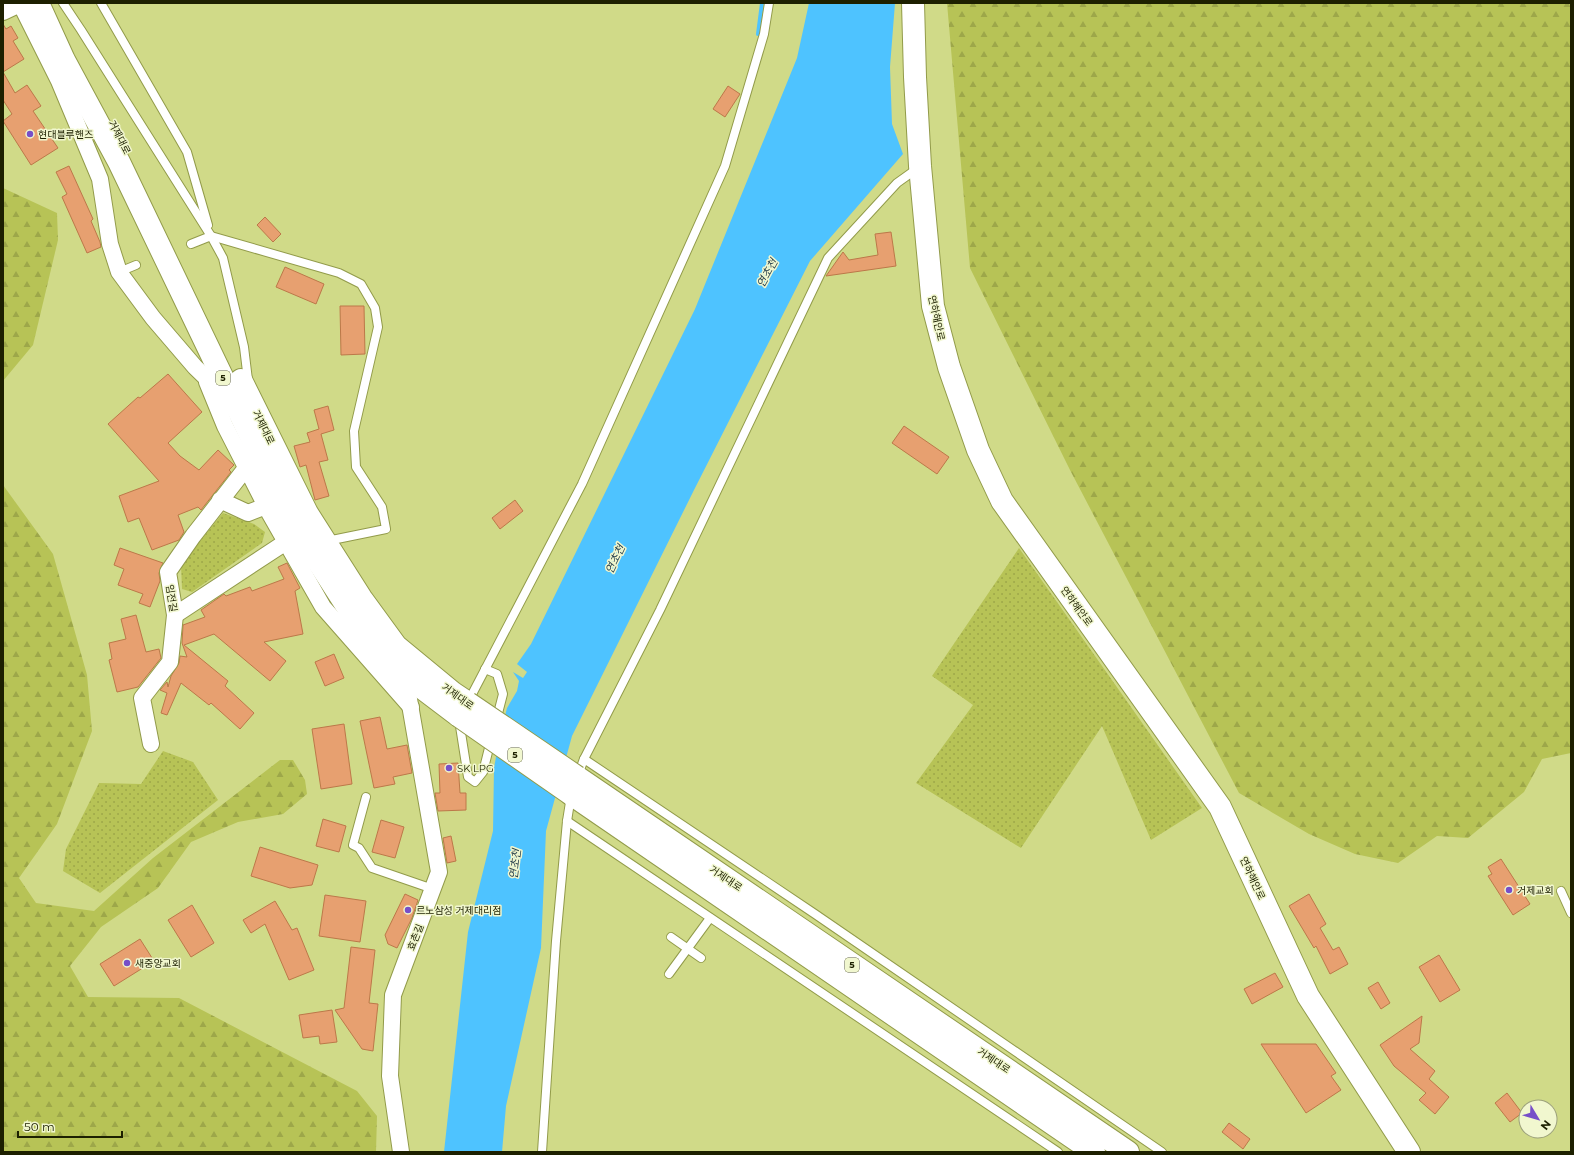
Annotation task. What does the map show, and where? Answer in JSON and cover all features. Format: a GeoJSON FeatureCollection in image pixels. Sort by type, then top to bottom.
{"type":"FeatureCollection","features":[{"type":"Feature","properties":{"kind":"main road","name":"거제대로"},"geometry":{"type":"LineString","coordinates":[[26,3],[64,60],[119,162],[243,402],[324,541],[360,598],[396,646],[453,693],[463,710]]}},
{"type":"Feature","properties":{"kind":"main road","name":"거제대로"},"geometry":{"type":"LineString","coordinates":[[51,3],[127,151],[202,305],[290,518],[350,611],[389,663],[405,676],[577,777],[1128,1152]]}},
{"type":"Feature","properties":{"kind":"main road","name":"연하해안로"},"geometry":{"type":"LineString","coordinates":[[913,3],[920,166],[933,306],[949,367],[978,450],[1002,501],[1220,807],[1308,996],[1409,1152]]}},
{"type":"Feature","properties":{"kind":"main road","name":"거제대로"},"geometry":{"type":"LineString","coordinates":[[577,777],[1094,1152]]}},
{"type":"Feature","properties":{"kind":"street"},"geometry":{"type":"LineString","coordinates":[[3,12],[26,3],[100,179],[110,244],[119,272],[152,318],[204,375],[243,402]]}},
{"type":"Feature","properties":{"kind":"street"},"geometry":{"type":"LineString","coordinates":[[204,375],[225,426],[246,468],[323,607],[411,707]]}},
{"type":"Feature","properties":{"kind":"street","name":"임전길"},"geometry":{"type":"LineString","coordinates":[[152,744],[142,698],[170,662],[176,614],[168,572],[220,500],[246,468]]}},
{"type":"Feature","properties":{"kind":"street"},"geometry":{"type":"LineString","coordinates":[[220,500],[248,513],[266,506]]}},
{"type":"Feature","properties":{"kind":"street"},"geometry":{"type":"LineString","coordinates":[[176,614],[286,542]]}},
{"type":"Feature","properties":{"kind":"street","name":"효촌길"},"geometry":{"type":"LineString","coordinates":[[401,1152],[390,1076],[393,995],[439,872],[405,676]]}},
{"type":"Feature","properties":{"kind":"lane"},"geometry":{"type":"LineString","coordinates":[[63,3],[211,236],[223,258],[244,347],[243,402]]}},
{"type":"Feature","properties":{"kind":"lane"},"geometry":{"type":"LineString","coordinates":[[101,3],[187,152],[211,236]]}},
{"type":"Feature","properties":{"kind":"lane"},"geometry":{"type":"LineString","coordinates":[[485,669],[497,674],[503,694],[486,756],[484,772],[475,782],[468,777],[463,710],[582,484],[725,166],[764,34],[769,3]]}},
{"type":"Feature","properties":{"kind":"lane"},"geometry":{"type":"LineString","coordinates":[[542,1152],[556,949],[567,821],[577,777],[660,610],[828,258],[897,183],[920,166]]}},
{"type":"Feature","properties":{"kind":"lane"},"geometry":{"type":"LineString","coordinates":[[191,244],[211,236],[339,273],[361,284],[375,308],[378,327],[354,431],[356,467],[382,507],[386,529],[324,541]]}},
{"type":"Feature","properties":{"kind":"lane"},"geometry":{"type":"LineString","coordinates":[[119,272],[136,265]]}},
{"type":"Feature","properties":{"kind":"lane"},"geometry":{"type":"LineString","coordinates":[[577,777],[815,914],[1162,1152]]}},
{"type":"Feature","properties":{"kind":"lane"},"geometry":{"type":"LineString","coordinates":[[366,797],[353,845],[359,848],[372,868],[433,889]]}},
{"type":"Feature","properties":{"kind":"lane"},"geometry":{"type":"LineString","coordinates":[[567,821],[1058,1152]]}},
{"type":"Feature","properties":{"kind":"lane"},"geometry":{"type":"LineString","coordinates":[[1561,891],[1571,913]]}},
{"type":"Feature","properties":{"kind":"lane"},"geometry":{"type":"LineString","coordinates":[[669,974],[710,918]]}},
{"type":"Feature","properties":{"kind":"lane"},"geometry":{"type":"LineString","coordinates":[[671,937],[701,958]]}},
{"type":"Feature","properties":{"kind":"green space"},"geometry":{"type":"Polygon","coordinates":[[[947,3],[1571,3],[1571,753],[1542,759],[1524,792],[1468,838],[1437,836],[1398,863],[1355,854],[1309,834],[1239,793],[1070,470],[970,268],[947,3]]]}},
{"type":"Feature","properties":{"kind":"green space"},"geometry":{"type":"Polygon","coordinates":[[[3,188],[57,213],[58,240],[33,345],[3,381],[3,188]]]}},
{"type":"Feature","properties":{"kind":"green space"},"geometry":{"type":"Polygon","coordinates":[[[3,485],[53,554],[87,675],[92,731],[57,824],[19,878],[36,903],[94,911],[153,858],[280,760],[293,760],[305,780],[307,794],[283,814],[238,822],[191,842],[158,888],[101,927],[70,966],[88,997],[179,998],[357,1091],[377,1116],[376,1152],[3,1152],[3,485]]]}},
{"type":"Feature","properties":{"kind":"green space"},"geometry":{"type":"Polygon","coordinates":[[[223,513],[254,524],[265,532],[262,543],[192,592],[182,589],[181,564],[223,513]]]}},
{"type":"Feature","properties":{"kind":"green space"},"geometry":{"type":"Polygon","coordinates":[[[1019,548],[1202,808],[1151,840],[1102,726],[1021,848],[916,783],[973,705],[932,676],[1019,548]]]}},
{"type":"Feature","properties":{"kind":"green space"},"geometry":{"type":"Polygon","coordinates":[[[163,751],[193,762],[218,800],[100,893],[63,871],[66,849],[99,783],[141,784],[163,751]]]}},
{"type":"Feature","properties":{"kind":"water","name":"연초천"},"geometry":{"type":"Polygon","coordinates":[[[809,3],[895,3],[890,67],[892,124],[903,154],[810,261],[572,736],[546,831],[541,948],[506,1106],[502,1152],[444,1152],[468,932],[493,831],[494,768],[500,735],[507,708],[517,691],[519,681],[513,672],[523,678],[527,672],[517,664],[531,644],[695,309],[797,58],[809,3]]]}},
{"type":"Feature","properties":{"kind":"building"},"geometry":{"type":"Polygon","coordinates":[[[3,24],[6,29],[11,26],[18,38],[13,41],[24,59],[3,72],[3,24]]]}},
{"type":"Feature","properties":{"kind":"building","name":"현대블루핸즈"},"geometry":{"type":"Polygon","coordinates":[[[3,72],[15,93],[27,85],[41,106],[33,111],[58,148],[31,165],[3,121],[12,114],[3,100],[3,72]]]}},
{"type":"Feature","properties":{"kind":"building"},"geometry":{"type":"Polygon","coordinates":[[[728,86],[740,94],[725,117],[713,109],[728,86]]]}},
{"type":"Feature","properties":{"kind":"building"},"geometry":{"type":"Polygon","coordinates":[[[69,166],[93,219],[91,221],[100,242],[101,247],[87,253],[62,197],[67,194],[56,172],[69,166]]]}},
{"type":"Feature","properties":{"kind":"building"},"geometry":{"type":"Polygon","coordinates":[[[265,217],[281,234],[273,242],[257,225],[265,217]]]}},
{"type":"Feature","properties":{"kind":"building"},"geometry":{"type":"Polygon","coordinates":[[[891,232],[896,266],[826,276],[843,252],[849,260],[878,255],[875,234],[891,232]]]}},
{"type":"Feature","properties":{"kind":"building"},"geometry":{"type":"Polygon","coordinates":[[[285,267],[324,284],[316,304],[276,287],[285,267]]]}},
{"type":"Feature","properties":{"kind":"building"},"geometry":{"type":"Polygon","coordinates":[[[340,306],[364,306],[365,354],[341,355],[340,306]]]}},
{"type":"Feature","properties":{"kind":"building"},"geometry":{"type":"Polygon","coordinates":[[[168,374],[202,412],[168,443],[180,456],[199,470],[218,450],[234,465],[229,470],[231,472],[201,510],[198,507],[178,515],[184,532],[179,540],[152,550],[139,518],[128,522],[119,496],[159,481],[108,424],[138,397],[140,398],[168,374]]]}},
{"type":"Feature","properties":{"kind":"building"},"geometry":{"type":"Polygon","coordinates":[[[328,406],[334,430],[321,434],[328,460],[319,462],[329,496],[315,500],[306,465],[300,467],[294,446],[310,442],[307,433],[319,429],[314,410],[328,406]]]}},
{"type":"Feature","properties":{"kind":"building"},"geometry":{"type":"Polygon","coordinates":[[[904,426],[949,457],[937,474],[892,443],[904,426]]]}},
{"type":"Feature","properties":{"kind":"building"},"geometry":{"type":"Polygon","coordinates":[[[515,500],[523,511],[500,529],[492,518],[515,500]]]}},
{"type":"Feature","properties":{"kind":"building"},"geometry":{"type":"Polygon","coordinates":[[[120,548],[163,563],[159,573],[160,581],[150,607],[139,603],[143,594],[118,585],[124,569],[114,565],[120,548]]]}},
{"type":"Feature","properties":{"kind":"building"},"geometry":{"type":"Polygon","coordinates":[[[287,563],[300,588],[295,591],[303,634],[264,642],[286,661],[270,681],[214,634],[184,645],[228,681],[225,686],[254,713],[240,729],[211,703],[209,705],[181,683],[167,715],[161,713],[167,693],[160,690],[167,682],[168,687],[171,676],[179,663],[180,656],[187,657],[182,643],[183,625],[205,617],[201,610],[224,594],[226,596],[250,587],[252,591],[284,579],[278,567],[287,563]]]}},
{"type":"Feature","properties":{"kind":"building"},"geometry":{"type":"Polygon","coordinates":[[[136,615],[146,652],[159,649],[161,658],[138,687],[117,692],[109,660],[112,659],[109,643],[126,639],[121,619],[136,615]]]}},
{"type":"Feature","properties":{"kind":"building"},"geometry":{"type":"Polygon","coordinates":[[[334,654],[344,678],[325,686],[315,662],[334,654]]]}},
{"type":"Feature","properties":{"kind":"building"},"geometry":{"type":"Polygon","coordinates":[[[380,717],[387,749],[407,745],[412,773],[393,777],[395,784],[374,788],[360,721],[380,717]]]}},
{"type":"Feature","properties":{"kind":"building"},"geometry":{"type":"Polygon","coordinates":[[[344,724],[352,784],[321,789],[312,729],[344,724]]]}},
{"type":"Feature","properties":{"kind":"building"},"geometry":{"type":"Polygon","coordinates":[[[458,763],[460,793],[466,793],[466,810],[438,811],[435,793],[440,793],[439,764],[458,763]]]}},
{"type":"Feature","properties":{"kind":"building"},"geometry":{"type":"Polygon","coordinates":[[[323,819],[346,826],[339,852],[316,846],[323,819]]]}},
{"type":"Feature","properties":{"kind":"building"},"geometry":{"type":"Polygon","coordinates":[[[381,820],[404,827],[395,858],[372,852],[381,820]]]}},
{"type":"Feature","properties":{"kind":"building"},"geometry":{"type":"Polygon","coordinates":[[[451,836],[456,861],[447,863],[443,838],[451,836]]]}},
{"type":"Feature","properties":{"kind":"building"},"geometry":{"type":"Polygon","coordinates":[[[260,847],[318,865],[312,885],[290,888],[251,876],[260,847]]]}},
{"type":"Feature","properties":{"kind":"building","name":"거제교회"},"geometry":{"type":"Polygon","coordinates":[[[1501,859],[1530,904],[1513,915],[1488,876],[1492,874],[1488,867],[1501,859]]]}},
{"type":"Feature","properties":{"kind":"building"},"geometry":{"type":"Polygon","coordinates":[[[405,894],[418,900],[412,918],[397,948],[388,944],[385,935],[405,894]]]}},
{"type":"Feature","properties":{"kind":"building"},"geometry":{"type":"Polygon","coordinates":[[[1309,894],[1326,924],[1320,928],[1333,950],[1339,947],[1348,964],[1330,974],[1316,946],[1314,948],[1289,906],[1309,894]]]}},
{"type":"Feature","properties":{"kind":"building"},"geometry":{"type":"Polygon","coordinates":[[[325,895],[366,901],[360,942],[319,936],[325,895]]]}},
{"type":"Feature","properties":{"kind":"building"},"geometry":{"type":"Polygon","coordinates":[[[275,901],[292,930],[297,928],[314,970],[289,980],[265,924],[251,933],[243,920],[275,901]]]}},
{"type":"Feature","properties":{"kind":"building"},"geometry":{"type":"Polygon","coordinates":[[[192,905],[214,943],[191,957],[168,920],[192,905]]]}},
{"type":"Feature","properties":{"kind":"building","name":"새중앙교회"},"geometry":{"type":"Polygon","coordinates":[[[140,939],[154,961],[114,986],[100,964],[140,939]]]}},
{"type":"Feature","properties":{"kind":"building"},"geometry":{"type":"Polygon","coordinates":[[[351,947],[375,950],[369,1003],[378,1004],[373,1051],[362,1049],[335,1010],[344,1008],[351,947]]]}},
{"type":"Feature","properties":{"kind":"building"},"geometry":{"type":"Polygon","coordinates":[[[1439,955],[1460,990],[1440,1002],[1419,967],[1439,955]]]}},
{"type":"Feature","properties":{"kind":"building"},"geometry":{"type":"Polygon","coordinates":[[[1275,973],[1283,987],[1252,1004],[1244,989],[1275,973]]]}},
{"type":"Feature","properties":{"kind":"building"},"geometry":{"type":"Polygon","coordinates":[[[1378,982],[1390,1003],[1381,1009],[1368,988],[1378,982]]]}},
{"type":"Feature","properties":{"kind":"building"},"geometry":{"type":"Polygon","coordinates":[[[332,1010],[337,1042],[320,1044],[319,1036],[303,1038],[299,1015],[332,1010]]]}},
{"type":"Feature","properties":{"kind":"building"},"geometry":{"type":"Polygon","coordinates":[[[1422,1016],[1419,1043],[1410,1049],[1435,1071],[1429,1079],[1449,1097],[1435,1114],[1419,1100],[1426,1093],[1394,1066],[1380,1045],[1422,1016]]]}},
{"type":"Feature","properties":{"kind":"building"},"geometry":{"type":"Polygon","coordinates":[[[1261,1044],[1316,1044],[1336,1073],[1331,1076],[1341,1090],[1306,1113],[1261,1044]]]}},
{"type":"Feature","properties":{"kind":"building"},"geometry":{"type":"Polygon","coordinates":[[[1507,1093],[1518,1108],[1518,1116],[1510,1122],[1495,1103],[1507,1093]]]}},
{"type":"Feature","properties":{"kind":"building"},"geometry":{"type":"Polygon","coordinates":[[[1229,1123],[1250,1139],[1243,1149],[1222,1132],[1229,1123]]]}},
{"type":"Feature","properties":{"kind":"waterway"},"geometry":{"type":"LineString","coordinates":[[758,34],[762,3]]}},
{"type":"Feature","properties":{"kind":"place","name":"현대블루핸즈"},"geometry":{"type":"Point","coordinates":[30,134]}},
{"type":"Feature","properties":{"kind":"place","name":"SK LPG"},"geometry":{"type":"Point","coordinates":[449,768]}},
{"type":"Feature","properties":{"kind":"place","name":"거제교회"},"geometry":{"type":"Point","coordinates":[1509,890]}},
{"type":"Feature","properties":{"kind":"place","name":"르노삼성 거제대리점"},"geometry":{"type":"Point","coordinates":[408,910]}},
{"type":"Feature","properties":{"kind":"place","name":"새중앙교회"},"geometry":{"type":"Point","coordinates":[127,963]}}]}
